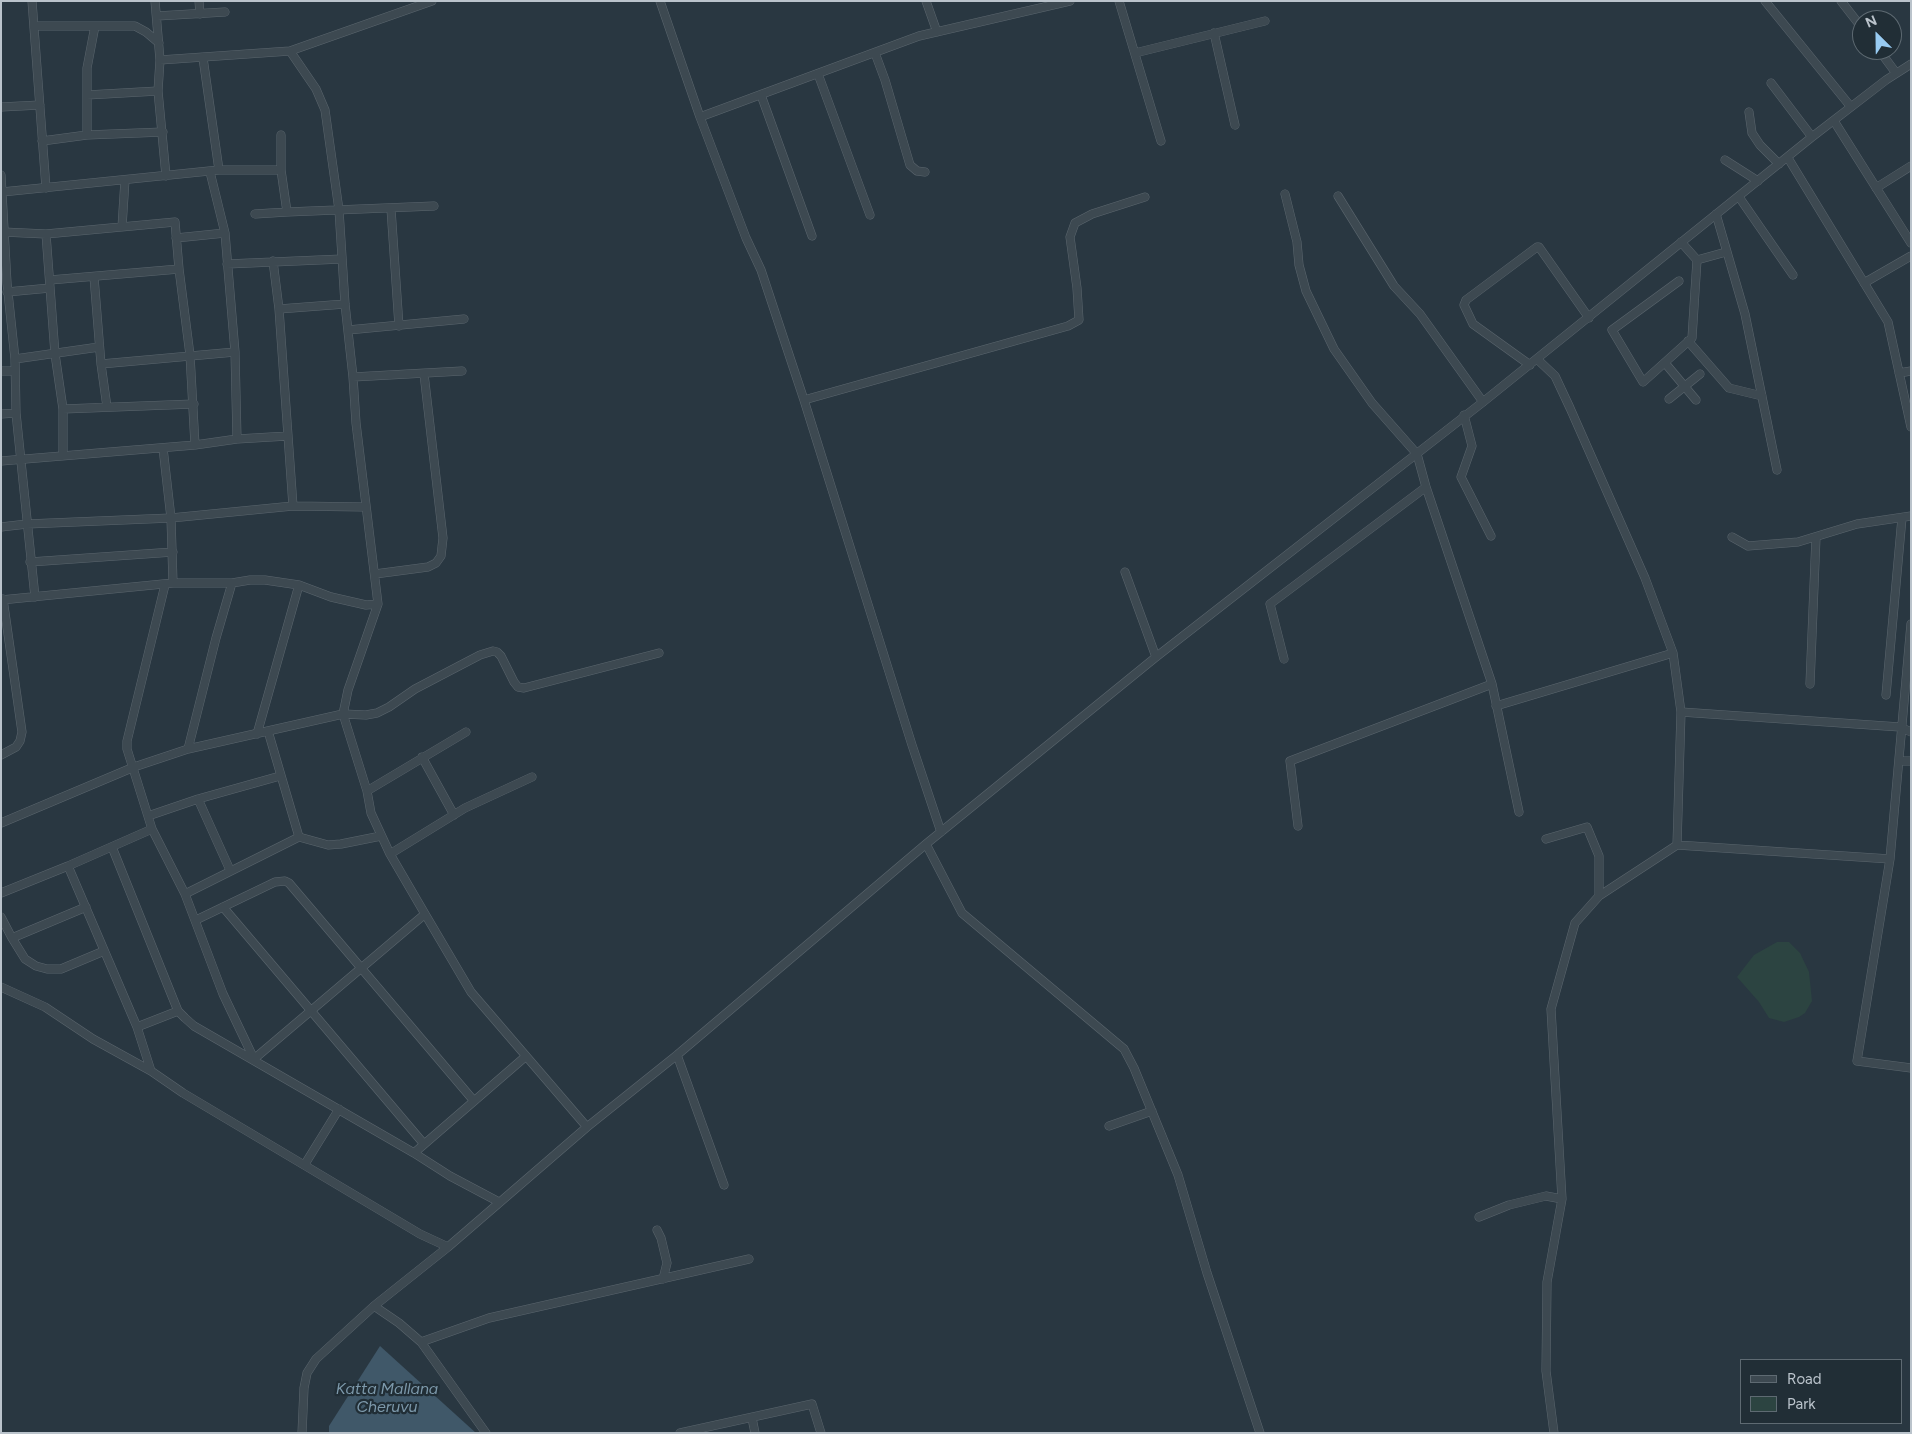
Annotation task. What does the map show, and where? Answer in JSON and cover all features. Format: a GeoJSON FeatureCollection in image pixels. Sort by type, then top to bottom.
{"type":"FeatureCollection","features":[{"type":"Feature","properties":{"kind":"street"},"geometry":{"type":"LineString","coordinates":[[32,1],[36,26],[46,188]]}},
{"type":"Feature","properties":{"kind":"street"},"geometry":{"type":"LineString","coordinates":[[155,1],[160,60],[158,91],[166,176]]}},
{"type":"Feature","properties":{"kind":"street"},"geometry":{"type":"LineString","coordinates":[[199,1],[200,14]]}},
{"type":"Feature","properties":{"kind":"street"},"geometry":{"type":"LineString","coordinates":[[160,60],[290,51],[432,1]]}},
{"type":"Feature","properties":{"kind":"street"},"geometry":{"type":"LineString","coordinates":[[660,1],[700,117],[746,238],[761,270],[941,832]]}},
{"type":"Feature","properties":{"kind":"street"},"geometry":{"type":"LineString","coordinates":[[926,1],[937,32]]}},
{"type":"Feature","properties":{"kind":"street"},"geometry":{"type":"LineString","coordinates":[[700,117],[919,36],[1070,1]]}},
{"type":"Feature","properties":{"kind":"street"},"geometry":{"type":"LineString","coordinates":[[1119,1],[1161,141]]}},
{"type":"Feature","properties":{"kind":"street"},"geometry":{"type":"LineString","coordinates":[[1765,1],[1851,107]]}},
{"type":"Feature","properties":{"kind":"street"},"geometry":{"type":"LineString","coordinates":[[1842,1],[1852,14]]}},
{"type":"Feature","properties":{"kind":"street"},"geometry":{"type":"LineString","coordinates":[[157,16],[225,12]]}},
{"type":"Feature","properties":{"kind":"street"},"geometry":{"type":"LineString","coordinates":[[1135,53],[1264,21]]}},
{"type":"Feature","properties":{"kind":"street"},"geometry":{"type":"LineString","coordinates":[[36,26],[135,26],[159,43]]}},
{"type":"Feature","properties":{"kind":"street"},"geometry":{"type":"LineString","coordinates":[[87,135],[87,68],[95,26]]}},
{"type":"Feature","properties":{"kind":"street"},"geometry":{"type":"LineString","coordinates":[[1214,33],[1235,125]]}},
{"type":"Feature","properties":{"kind":"street"},"geometry":{"type":"LineString","coordinates":[[290,51],[316,89],[325,110],[339,210],[356,423],[378,604],[348,690],[343,714],[367,791],[371,812],[390,854],[425,914],[472,992],[525,1057],[587,1127]]}},
{"type":"Feature","properties":{"kind":"street"},"geometry":{"type":"LineString","coordinates":[[874,54],[884,80],[910,166],[917,171],[925,172]]}},
{"type":"Feature","properties":{"kind":"street"},"geometry":{"type":"LineString","coordinates":[[203,58],[219,170]]}},
{"type":"Feature","properties":{"kind":"street"},"geometry":{"type":"LineString","coordinates":[[1886,60],[1896,73]]}},
{"type":"Feature","properties":{"kind":"street"},"geometry":{"type":"LineString","coordinates":[[302,1433],[304,1388],[307,1373],[316,1358],[374,1306],[448,1247],[587,1127],[677,1055],[926,844],[1156,657],[1538,359],[1812,137],[1896,73],[1911,64]]}},
{"type":"Feature","properties":{"kind":"street"},"geometry":{"type":"LineString","coordinates":[[818,74],[870,216]]}},
{"type":"Feature","properties":{"kind":"street"},"geometry":{"type":"LineString","coordinates":[[1771,83],[1812,137]]}},
{"type":"Feature","properties":{"kind":"street"},"geometry":{"type":"LineString","coordinates":[[87,95],[158,91]]}},
{"type":"Feature","properties":{"kind":"street"},"geometry":{"type":"LineString","coordinates":[[761,95],[812,236]]}},
{"type":"Feature","properties":{"kind":"street"},"geometry":{"type":"LineString","coordinates":[[1,107],[40,105]]}},
{"type":"Feature","properties":{"kind":"street"},"geometry":{"type":"LineString","coordinates":[[1749,112],[1752,133],[1779,164]]}},
{"type":"Feature","properties":{"kind":"street"},"geometry":{"type":"LineString","coordinates":[[1834,121],[1911,243]]}},
{"type":"Feature","properties":{"kind":"street"},"geometry":{"type":"LineString","coordinates":[[42,141],[87,135],[163,132]]}},
{"type":"Feature","properties":{"kind":"street"},"geometry":{"type":"LineString","coordinates":[[280,135],[286,212]]}},
{"type":"Feature","properties":{"kind":"street"},"geometry":{"type":"LineString","coordinates":[[1788,158],[1888,322],[1911,427]]}},
{"type":"Feature","properties":{"kind":"street"},"geometry":{"type":"LineString","coordinates":[[1725,160],[1758,181]]}},
{"type":"Feature","properties":{"kind":"street"},"geometry":{"type":"LineString","coordinates":[[1876,188],[1911,166]]}},
{"type":"Feature","properties":{"kind":"street"},"geometry":{"type":"LineString","coordinates":[[2,192],[219,170],[282,170]]}},
{"type":"Feature","properties":{"kind":"street"},"geometry":{"type":"LineString","coordinates":[[210,172],[225,233],[235,352],[237,439]]}},
{"type":"Feature","properties":{"kind":"street"},"geometry":{"type":"LineString","coordinates":[[1,175],[5,286],[15,359],[16,413],[35,597]]}},
{"type":"Feature","properties":{"kind":"street"},"geometry":{"type":"LineString","coordinates":[[122,227],[125,180]]}},
{"type":"Feature","properties":{"kind":"street"},"geometry":{"type":"LineString","coordinates":[[1285,194],[1297,242],[1299,265],[1306,291],[1334,350],[1372,403],[1417,454],[1426,487],[1492,684],[1519,812]]}},
{"type":"Feature","properties":{"kind":"street"},"geometry":{"type":"LineString","coordinates":[[1338,196],[1394,286],[1420,314],[1483,402]]}},
{"type":"Feature","properties":{"kind":"street"},"geometry":{"type":"LineString","coordinates":[[804,400],[1068,326],[1079,320],[1070,237],[1075,223],[1092,214],[1145,197]]}},
{"type":"Feature","properties":{"kind":"street"},"geometry":{"type":"LineString","coordinates":[[1739,197],[1793,275]]}},
{"type":"Feature","properties":{"kind":"street"},"geometry":{"type":"LineString","coordinates":[[255,214],[434,206]]}},
{"type":"Feature","properties":{"kind":"street"},"geometry":{"type":"LineString","coordinates":[[391,209],[399,326]]}},
{"type":"Feature","properties":{"kind":"street"},"geometry":{"type":"LineString","coordinates":[[1716,214],[1745,314],[1777,470]]}},
{"type":"Feature","properties":{"kind":"street"},"geometry":{"type":"LineString","coordinates":[[3,232],[46,234],[175,222],[190,355],[195,445]]}},
{"type":"Feature","properties":{"kind":"street"},"geometry":{"type":"LineString","coordinates":[[176,238],[225,233]]}},
{"type":"Feature","properties":{"kind":"street"},"geometry":{"type":"LineString","coordinates":[[46,234],[55,354],[62,409],[63,456]]}},
{"type":"Feature","properties":{"kind":"street"},"geometry":{"type":"LineString","coordinates":[[1679,281],[1612,330],[1643,382],[1692,338],[1697,260],[1681,242]]}},
{"type":"Feature","properties":{"kind":"street"},"geometry":{"type":"LineString","coordinates":[[1530,365],[1473,324],[1464,305],[1466,300],[1537,247],[1544,254],[1589,318]]}},
{"type":"Feature","properties":{"kind":"street"},"geometry":{"type":"LineString","coordinates":[[1697,260],[1726,252]]}},
{"type":"Feature","properties":{"kind":"street"},"geometry":{"type":"LineString","coordinates":[[1864,283],[1911,256]]}},
{"type":"Feature","properties":{"kind":"street"},"geometry":{"type":"LineString","coordinates":[[227,264],[342,259]]}},
{"type":"Feature","properties":{"kind":"street"},"geometry":{"type":"LineString","coordinates":[[273,261],[279,309],[293,506]]}},
{"type":"Feature","properties":{"kind":"street"},"geometry":{"type":"LineString","coordinates":[[5,286],[50,284],[94,277],[179,268]]}},
{"type":"Feature","properties":{"kind":"street"},"geometry":{"type":"LineString","coordinates":[[94,277],[99,347],[107,407]]}},
{"type":"Feature","properties":{"kind":"street"},"geometry":{"type":"LineString","coordinates":[[279,309],[345,304]]}},
{"type":"Feature","properties":{"kind":"street"},"geometry":{"type":"LineString","coordinates":[[348,330],[464,319]]}},
{"type":"Feature","properties":{"kind":"street"},"geometry":{"type":"LineString","coordinates":[[1688,341],[1729,388],[1762,396]]}},
{"type":"Feature","properties":{"kind":"street"},"geometry":{"type":"LineString","coordinates":[[15,359],[99,347]]}},
{"type":"Feature","properties":{"kind":"street"},"geometry":{"type":"LineString","coordinates":[[101,364],[235,352]]}},
{"type":"Feature","properties":{"kind":"street"},"geometry":{"type":"LineString","coordinates":[[1538,359],[1554,376],[1570,408],[1645,578],[1673,653],[1681,712],[1677,844]]}},
{"type":"Feature","properties":{"kind":"street"},"geometry":{"type":"LineString","coordinates":[[1665,363],[1696,400]]}},
{"type":"Feature","properties":{"kind":"street"},"geometry":{"type":"LineString","coordinates":[[1899,373],[1911,370]]}},
{"type":"Feature","properties":{"kind":"street"},"geometry":{"type":"LineString","coordinates":[[1,371],[14,371]]}},
{"type":"Feature","properties":{"kind":"street"},"geometry":{"type":"LineString","coordinates":[[353,377],[462,371]]}},
{"type":"Feature","properties":{"kind":"street"},"geometry":{"type":"LineString","coordinates":[[375,574],[428,567],[436,563],[441,556],[443,538],[424,374]]}},
{"type":"Feature","properties":{"kind":"street"},"geometry":{"type":"LineString","coordinates":[[1669,399],[1700,374]]}},
{"type":"Feature","properties":{"kind":"street"},"geometry":{"type":"LineString","coordinates":[[62,409],[194,404]]}},
{"type":"Feature","properties":{"kind":"street"},"geometry":{"type":"LineString","coordinates":[[1,414],[16,413]]}},
{"type":"Feature","properties":{"kind":"street"},"geometry":{"type":"LineString","coordinates":[[1464,415],[1472,446],[1461,477],[1491,536]]}},
{"type":"Feature","properties":{"kind":"street"},"geometry":{"type":"LineString","coordinates":[[1,461],[288,436]]}},
{"type":"Feature","properties":{"kind":"street"},"geometry":{"type":"LineString","coordinates":[[163,448],[173,552],[169,584],[127,741],[128,749],[152,829],[185,894],[223,994],[254,1059]]}},
{"type":"Feature","properties":{"kind":"street"},"geometry":{"type":"LineString","coordinates":[[1284,659],[1270,604],[1426,487]]}},
{"type":"Feature","properties":{"kind":"street"},"geometry":{"type":"LineString","coordinates":[[1,527],[27,524],[171,518],[293,506],[366,507]]}},
{"type":"Feature","properties":{"kind":"street"},"geometry":{"type":"LineString","coordinates":[[1732,537],[1748,546],[1798,542],[1857,524],[1911,516]]}},
{"type":"Feature","properties":{"kind":"street"},"geometry":{"type":"LineString","coordinates":[[1886,695],[1902,518]]}},
{"type":"Feature","properties":{"kind":"street"},"geometry":{"type":"LineString","coordinates":[[1810,684],[1816,537]]}},
{"type":"Feature","properties":{"kind":"street"},"geometry":{"type":"LineString","coordinates":[[30,562],[173,552]]}},
{"type":"Feature","properties":{"kind":"street"},"geometry":{"type":"LineString","coordinates":[[1125,572],[1156,657]]}},
{"type":"Feature","properties":{"kind":"street"},"geometry":{"type":"LineString","coordinates":[[1,755],[16,747],[22,732],[4,630],[2,599],[169,584],[232,583],[265,580],[300,585],[339,599],[366,605],[378,604]]}},
{"type":"Feature","properties":{"kind":"street"},"geometry":{"type":"LineString","coordinates":[[188,749],[232,583]]}},
{"type":"Feature","properties":{"kind":"street"},"geometry":{"type":"LineString","coordinates":[[257,734],[300,585]]}},
{"type":"Feature","properties":{"kind":"street"},"geometry":{"type":"LineString","coordinates":[[1911,624],[1900,727],[1899,761],[1890,859],[1857,1062],[1911,1068]]}},
{"type":"Feature","properties":{"kind":"street"},"geometry":{"type":"LineString","coordinates":[[1,823],[134,767],[188,749],[343,714],[366,715],[377,713],[389,708],[415,690],[480,655],[493,651],[501,656],[518,687],[524,688],[659,653]]}},
{"type":"Feature","properties":{"kind":"street"},"geometry":{"type":"LineString","coordinates":[[1496,706],[1673,653]]}},
{"type":"Feature","properties":{"kind":"street"},"geometry":{"type":"LineString","coordinates":[[1298,826],[1290,761],[1492,684]]}},
{"type":"Feature","properties":{"kind":"street"},"geometry":{"type":"LineString","coordinates":[[1681,712],[1900,727],[1911,732]]}},
{"type":"Feature","properties":{"kind":"street"},"geometry":{"type":"LineString","coordinates":[[268,731],[299,837]]}},
{"type":"Feature","properties":{"kind":"street"},"geometry":{"type":"LineString","coordinates":[[367,791],[466,732]]}},
{"type":"Feature","properties":{"kind":"street"},"geometry":{"type":"LineString","coordinates":[[422,757],[454,814]]}},
{"type":"Feature","properties":{"kind":"street"},"geometry":{"type":"LineString","coordinates":[[1899,761],[1911,761]]}},
{"type":"Feature","properties":{"kind":"street"},"geometry":{"type":"LineString","coordinates":[[148,816],[198,799],[280,776]]}},
{"type":"Feature","properties":{"kind":"street"},"geometry":{"type":"LineString","coordinates":[[390,854],[454,814],[490,795],[532,777]]}},
{"type":"Feature","properties":{"kind":"street"},"geometry":{"type":"LineString","coordinates":[[198,799],[230,870]]}},
{"type":"Feature","properties":{"kind":"street"},"geometry":{"type":"LineString","coordinates":[[1546,839],[1587,827],[1599,856],[1599,896]]}},
{"type":"Feature","properties":{"kind":"street"},"geometry":{"type":"LineString","coordinates":[[1,893],[152,829]]}},
{"type":"Feature","properties":{"kind":"street"},"geometry":{"type":"LineString","coordinates":[[185,894],[299,837],[328,845],[381,836]]}},
{"type":"Feature","properties":{"kind":"street"},"geometry":{"type":"LineString","coordinates":[[926,844],[962,913],[1124,1049],[1134,1068],[1178,1175],[1207,1273],[1260,1433]]}},
{"type":"Feature","properties":{"kind":"street"},"geometry":{"type":"LineString","coordinates":[[1554,1433],[1546,1371],[1547,1282],[1562,1199],[1551,1008],[1575,923],[1599,896],[1677,844],[1890,859]]}},
{"type":"Feature","properties":{"kind":"street"},"geometry":{"type":"LineString","coordinates":[[112,847],[178,1010],[185,1018],[194,1026],[254,1059],[450,1176],[499,1202]]}},
{"type":"Feature","properties":{"kind":"street"},"geometry":{"type":"LineString","coordinates":[[68,866],[137,1026],[151,1071]]}},
{"type":"Feature","properties":{"kind":"street"},"geometry":{"type":"LineString","coordinates":[[196,920],[275,882],[285,881],[289,883],[474,1101]]}},
{"type":"Feature","properties":{"kind":"street"},"geometry":{"type":"LineString","coordinates":[[12,938],[86,907]]}},
{"type":"Feature","properties":{"kind":"street"},"geometry":{"type":"LineString","coordinates":[[223,907],[424,1144]]}},
{"type":"Feature","properties":{"kind":"street"},"geometry":{"type":"LineString","coordinates":[[254,1059],[312,1012],[425,914]]}},
{"type":"Feature","properties":{"kind":"street"},"geometry":{"type":"LineString","coordinates":[[1,917],[25,959],[36,966],[47,969],[61,969],[104,951]]}},
{"type":"Feature","properties":{"kind":"street"},"geometry":{"type":"LineString","coordinates":[[1,986],[45,1007],[93,1039],[151,1071],[183,1093],[420,1234],[448,1247]]}},
{"type":"Feature","properties":{"kind":"street"},"geometry":{"type":"LineString","coordinates":[[137,1026],[178,1010]]}},
{"type":"Feature","properties":{"kind":"street"},"geometry":{"type":"LineString","coordinates":[[677,1055],[724,1185]]}},
{"type":"Feature","properties":{"kind":"street"},"geometry":{"type":"LineString","coordinates":[[414,1153],[525,1057]]}},
{"type":"Feature","properties":{"kind":"street"},"geometry":{"type":"LineString","coordinates":[[305,1164],[339,1109]]}},
{"type":"Feature","properties":{"kind":"street"},"geometry":{"type":"LineString","coordinates":[[1109,1126],[1152,1111]]}},
{"type":"Feature","properties":{"kind":"street"},"geometry":{"type":"LineString","coordinates":[[1479,1217],[1508,1205],[1546,1196],[1562,1199]]}},
{"type":"Feature","properties":{"kind":"street"},"geometry":{"type":"LineString","coordinates":[[657,1230],[661,1238],[667,1263],[662,1279]]}},
{"type":"Feature","properties":{"kind":"street"},"geometry":{"type":"LineString","coordinates":[[421,1342],[489,1318],[749,1259]]}},
{"type":"Feature","properties":{"kind":"street"},"geometry":{"type":"LineString","coordinates":[[374,1306],[400,1323],[421,1342],[486,1433]]}},
{"type":"Feature","properties":{"kind":"street"},"geometry":{"type":"LineString","coordinates":[[680,1433],[812,1404],[822,1433]]}},
{"type":"Feature","properties":{"kind":"street"},"geometry":{"type":"LineString","coordinates":[[752,1418],[755,1433]]}},
{"type":"Feature","properties":{"kind":"green space"},"geometry":{"type":"Polygon","coordinates":[[[1777,942],[1789,942],[1800,953],[1809,972],[1812,1001],[1805,1013],[1784,1022],[1769,1018],[1759,1002],[1737,977],[1754,955],[1777,942]]]}},
{"type":"Feature","properties":{"kind":"water","name":"Katta Mallana Cheruvu"},"geometry":{"type":"Polygon","coordinates":[[[380,1346],[476,1433],[329,1433],[329,1426],[380,1346]]]}}]}
